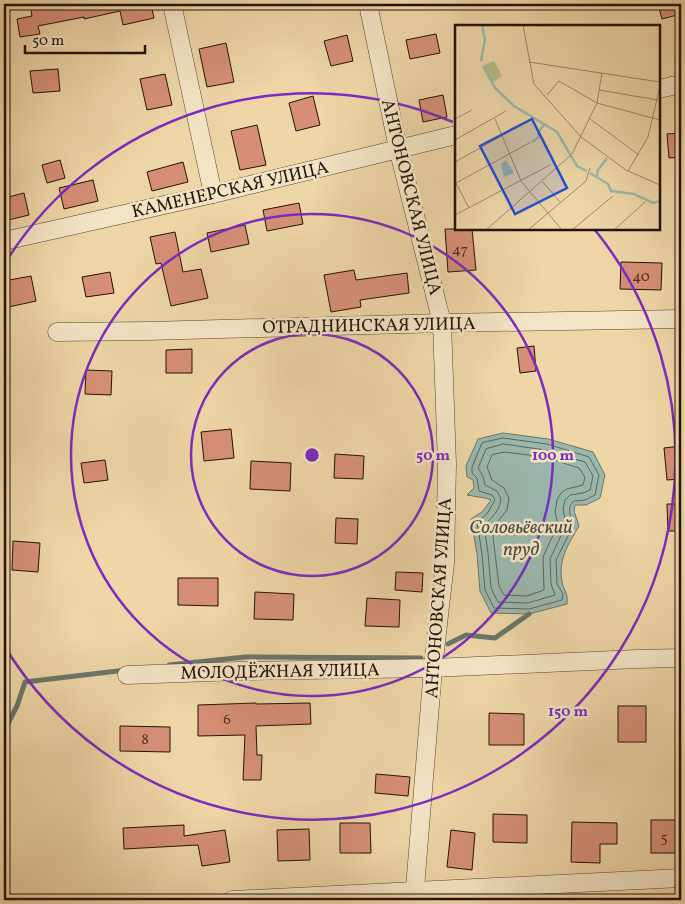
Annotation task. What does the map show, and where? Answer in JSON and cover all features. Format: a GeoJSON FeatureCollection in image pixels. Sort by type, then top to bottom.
{"type":"FeatureCollection","features":[{"type":"Feature","properties":{"kind":"street"},"geometry":{"type":"LineString","coordinates":[[172,4],[213,194]]}},
{"type":"Feature","properties":{"kind":"street","name":"АНТОНОВСКАЯ УЛИЦА"},"geometry":{"type":"LineString","coordinates":[[368,4],[398,148],[442,323],[447,484],[444,563],[433,668],[415,896]]}},
{"type":"Feature","properties":{"kind":"street"},"geometry":{"type":"LineString","coordinates":[[660,90],[681,84]]}},
{"type":"Feature","properties":{"kind":"street","name":"КАМЕНЕРСКАЯ УЛИЦА"},"geometry":{"type":"LineString","coordinates":[[4,240],[213,194],[455,135]]}},
{"type":"Feature","properties":{"kind":"street","name":"ОТРАДНИНСКАЯ УЛИЦА"},"geometry":{"type":"LineString","coordinates":[[57,332],[681,319]]}},
{"type":"Feature","properties":{"kind":"street","name":"МОЛОДЁЖНАЯ УЛИЦА"},"geometry":{"type":"LineString","coordinates":[[127,675],[433,668],[681,658]]}},
{"type":"Feature","properties":{"kind":"street"},"geometry":{"type":"LineString","coordinates":[[232,900],[415,896],[681,878]]}},
{"type":"Feature","properties":{"kind":"water","name":"Соловьёвский пруд"},"geometry":{"type":"Polygon","coordinates":[[[503,433],[548,439],[593,452],[605,475],[600,498],[586,505],[575,505],[574,511],[579,526],[565,552],[561,566],[562,582],[567,604],[529,614],[491,613],[480,591],[477,554],[471,519],[483,511],[491,500],[467,495],[474,488],[473,480],[467,477],[466,466],[478,439],[503,433]]]}},
{"type":"Feature","properties":{"kind":"building"},"geometry":{"type":"Polygon","coordinates":[[[30,4],[151,4],[154,18],[123,25],[120,11],[38,26],[40,34],[20,37],[17,19],[32,16],[30,4]]]}},
{"type":"Feature","properties":{"kind":"building"},"geometry":{"type":"Polygon","coordinates":[[[658,4],[681,4],[681,14],[662,19],[658,4]]]}},
{"type":"Feature","properties":{"kind":"building"},"geometry":{"type":"Polygon","coordinates":[[[436,34],[440,53],[410,59],[406,40],[436,34]]]}},
{"type":"Feature","properties":{"kind":"building"},"geometry":{"type":"Polygon","coordinates":[[[347,35],[353,61],[331,66],[324,41],[347,35]]]}},
{"type":"Feature","properties":{"kind":"building"},"geometry":{"type":"Polygon","coordinates":[[[226,43],[234,82],[207,87],[199,49],[226,43]]]}},
{"type":"Feature","properties":{"kind":"building"},"geometry":{"type":"Polygon","coordinates":[[[58,69],[60,91],[33,93],[30,71],[58,69]]]}},
{"type":"Feature","properties":{"kind":"building"},"geometry":{"type":"Polygon","coordinates":[[[165,74],[172,105],[147,110],[140,79],[165,74]]]}},
{"type":"Feature","properties":{"kind":"building"},"geometry":{"type":"Polygon","coordinates":[[[443,95],[447,117],[423,122],[419,100],[443,95]]]}},
{"type":"Feature","properties":{"kind":"building"},"geometry":{"type":"Polygon","coordinates":[[[313,96],[320,125],[296,131],[289,103],[313,96]]]}},
{"type":"Feature","properties":{"kind":"building"},"geometry":{"type":"Polygon","coordinates":[[[257,125],[266,165],[240,170],[231,131],[257,125]]]}},
{"type":"Feature","properties":{"kind":"building"},"geometry":{"type":"Polygon","coordinates":[[[681,133],[681,157],[669,158],[667,134],[681,133]]]}},
{"type":"Feature","properties":{"kind":"building"},"geometry":{"type":"Polygon","coordinates":[[[60,160],[65,178],[47,183],[42,165],[60,160]]]}},
{"type":"Feature","properties":{"kind":"building"},"geometry":{"type":"Polygon","coordinates":[[[183,162],[188,182],[152,191],[147,172],[183,162]]]}},
{"type":"Feature","properties":{"kind":"building"},"geometry":{"type":"Polygon","coordinates":[[[93,180],[98,201],[64,209],[59,188],[93,180]]]}},
{"type":"Feature","properties":{"kind":"building"},"geometry":{"type":"Polygon","coordinates":[[[24,193],[29,215],[4,221],[4,198],[24,193]]]}},
{"type":"Feature","properties":{"kind":"building"},"geometry":{"type":"Polygon","coordinates":[[[299,203],[303,224],[267,231],[263,210],[299,203]]]}},
{"type":"Feature","properties":{"kind":"building"},"geometry":{"type":"Polygon","coordinates":[[[245,225],[249,244],[211,252],[207,233],[245,225]]]}},
{"type":"Feature","properties":{"kind":"building"},"geometry":{"type":"Polygon","coordinates":[[[445,229],[472,230],[476,270],[448,272],[445,229]]]}},
{"type":"Feature","properties":{"kind":"building"},"geometry":{"type":"Polygon","coordinates":[[[175,232],[183,272],[201,269],[208,298],[171,306],[161,263],[156,264],[150,237],[175,232]]]}},
{"type":"Feature","properties":{"kind":"building"},"geometry":{"type":"Polygon","coordinates":[[[621,262],[662,263],[661,290],[620,289],[621,262]]]}},
{"type":"Feature","properties":{"kind":"building"},"geometry":{"type":"Polygon","coordinates":[[[354,270],[356,280],[407,273],[409,293],[360,300],[361,307],[331,312],[324,275],[354,270]]]}},
{"type":"Feature","properties":{"kind":"building"},"geometry":{"type":"Polygon","coordinates":[[[110,272],[114,293],[86,297],[82,277],[110,272]]]}},
{"type":"Feature","properties":{"kind":"building"},"geometry":{"type":"Polygon","coordinates":[[[31,276],[36,301],[4,308],[4,281],[31,276]]]}},
{"type":"Feature","properties":{"kind":"building"},"geometry":{"type":"Polygon","coordinates":[[[534,346],[536,371],[520,373],[517,348],[534,346]]]}},
{"type":"Feature","properties":{"kind":"building"},"geometry":{"type":"Polygon","coordinates":[[[192,349],[192,373],[166,373],[166,350],[192,349]]]}},
{"type":"Feature","properties":{"kind":"building"},"geometry":{"type":"Polygon","coordinates":[[[86,370],[112,371],[111,395],[85,394],[86,370]]]}},
{"type":"Feature","properties":{"kind":"building"},"geometry":{"type":"Polygon","coordinates":[[[231,429],[234,458],[204,461],[201,432],[231,429]]]}},
{"type":"Feature","properties":{"kind":"building"},"geometry":{"type":"Polygon","coordinates":[[[681,446],[681,479],[667,480],[664,448],[681,446]]]}},
{"type":"Feature","properties":{"kind":"building"},"geometry":{"type":"Polygon","coordinates":[[[335,454],[364,456],[363,479],[334,478],[335,454]]]}},
{"type":"Feature","properties":{"kind":"building"},"geometry":{"type":"Polygon","coordinates":[[[105,460],[108,480],[84,483],[81,463],[105,460]]]}},
{"type":"Feature","properties":{"kind":"building"},"geometry":{"type":"Polygon","coordinates":[[[251,461],[291,463],[290,491],[250,489],[251,461]]]}},
{"type":"Feature","properties":{"kind":"building"},"geometry":{"type":"Polygon","coordinates":[[[667,504],[681,504],[681,531],[668,531],[667,504]]]}},
{"type":"Feature","properties":{"kind":"building"},"geometry":{"type":"Polygon","coordinates":[[[336,518],[358,519],[357,544],[335,543],[336,518]]]}},
{"type":"Feature","properties":{"kind":"building"},"geometry":{"type":"Polygon","coordinates":[[[13,541],[40,543],[38,572],[12,570],[13,541]]]}},
{"type":"Feature","properties":{"kind":"building"},"geometry":{"type":"Polygon","coordinates":[[[396,572],[423,573],[422,592],[395,590],[396,572]]]}},
{"type":"Feature","properties":{"kind":"building"},"geometry":{"type":"Polygon","coordinates":[[[178,578],[218,578],[218,606],[178,605],[178,578]]]}},
{"type":"Feature","properties":{"kind":"building"},"geometry":{"type":"Polygon","coordinates":[[[255,592],[294,594],[293,620],[254,619],[255,592]]]}},
{"type":"Feature","properties":{"kind":"building"},"geometry":{"type":"Polygon","coordinates":[[[367,598],[400,600],[399,627],[365,626],[367,598]]]}},
{"type":"Feature","properties":{"kind":"building"},"geometry":{"type":"Polygon","coordinates":[[[310,703],[311,724],[256,726],[257,755],[262,755],[261,780],[243,780],[245,735],[198,736],[198,705],[310,703]]]}},
{"type":"Feature","properties":{"kind":"building"},"geometry":{"type":"Polygon","coordinates":[[[618,706],[646,706],[646,742],[618,742],[618,706]]]}},
{"type":"Feature","properties":{"kind":"building"},"geometry":{"type":"Polygon","coordinates":[[[489,713],[524,714],[524,745],[489,745],[489,713]]]}},
{"type":"Feature","properties":{"kind":"building"},"geometry":{"type":"Polygon","coordinates":[[[120,726],[170,727],[170,752],[120,751],[120,726]]]}},
{"type":"Feature","properties":{"kind":"building"},"geometry":{"type":"Polygon","coordinates":[[[376,774],[410,777],[408,796],[375,793],[376,774]]]}},
{"type":"Feature","properties":{"kind":"building"},"geometry":{"type":"Polygon","coordinates":[[[493,814],[527,815],[527,843],[493,842],[493,814]]]}},
{"type":"Feature","properties":{"kind":"building"},"geometry":{"type":"Polygon","coordinates":[[[651,820],[677,820],[677,853],[651,853],[651,820]]]}},
{"type":"Feature","properties":{"kind":"building"},"geometry":{"type":"Polygon","coordinates":[[[572,822],[617,823],[617,844],[600,844],[600,863],[571,862],[572,822]]]}},
{"type":"Feature","properties":{"kind":"building"},"geometry":{"type":"Polygon","coordinates":[[[340,823],[370,823],[371,853],[340,853],[340,823]]]}},
{"type":"Feature","properties":{"kind":"building"},"geometry":{"type":"Polygon","coordinates":[[[184,825],[184,836],[225,830],[230,862],[202,866],[198,845],[124,849],[123,828],[184,825]]]}},
{"type":"Feature","properties":{"kind":"building"},"geometry":{"type":"Polygon","coordinates":[[[309,829],[310,860],[278,861],[277,830],[309,829]]]}},
{"type":"Feature","properties":{"kind":"building"},"geometry":{"type":"Polygon","coordinates":[[[451,830],[475,833],[472,870],[447,867],[451,830]]]}},
{"type":"Feature","properties":{"kind":"waterway"},"geometry":{"type":"LineString","coordinates":[[448,644],[466,635],[495,638],[529,614]]}},
{"type":"Feature","properties":{"kind":"waterway"},"geometry":{"type":"LineString","coordinates":[[169,665],[245,657],[421,658]]}},
{"type":"Feature","properties":{"kind":"waterway"},"geometry":{"type":"LineString","coordinates":[[4,731],[17,706],[25,682],[126,670]]}}]}
